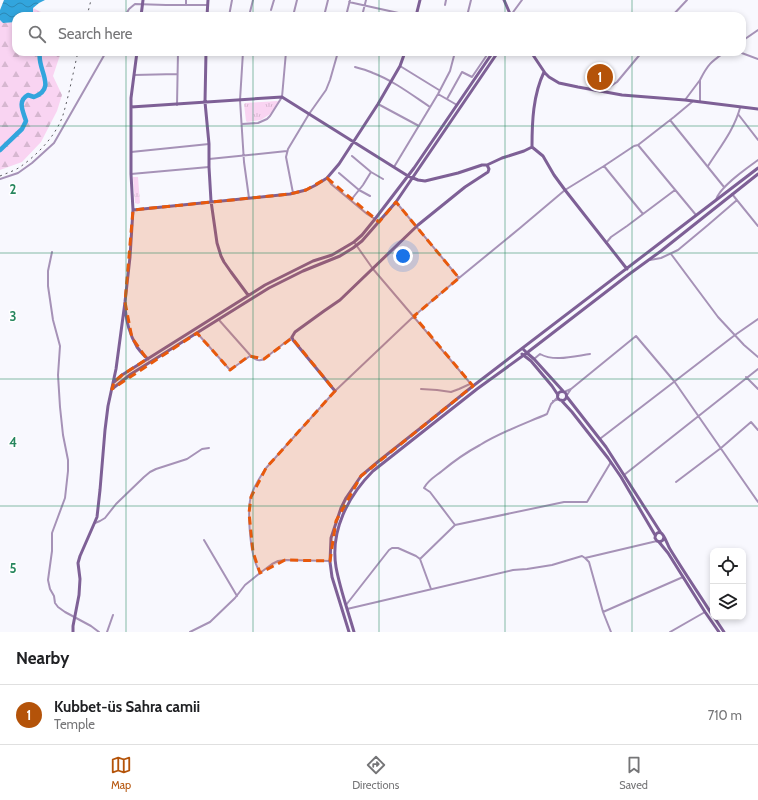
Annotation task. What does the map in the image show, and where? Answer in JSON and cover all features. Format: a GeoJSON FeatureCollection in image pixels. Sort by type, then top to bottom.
{"type":"FeatureCollection","features":[{"type":"Feature","properties":{"kind":"main road"},"geometry":{"type":"LineString","coordinates":[[207,12],[208,0]]}},
{"type":"Feature","properties":{"kind":"main road"},"geometry":{"type":"LineString","coordinates":[[417,12],[420,0]]}},
{"type":"Feature","properties":{"kind":"main road"},"geometry":{"type":"LineString","coordinates":[[503,0],[509,12]]}},
{"type":"Feature","properties":{"kind":"main road"},"geometry":{"type":"LineString","coordinates":[[142,12],[143,2]]}},
{"type":"Feature","properties":{"kind":"main road"},"geometry":{"type":"LineString","coordinates":[[73,632],[79,595],[80,579],[78,563],[97,516],[108,406],[114,382],[130,257],[132,210],[131,98],[136,56]]}},
{"type":"Feature","properties":{"kind":"main road"},"geometry":{"type":"LineString","coordinates":[[206,56],[205,102],[209,144],[209,167],[217,243],[221,256],[248,295]]}},
{"type":"Feature","properties":{"kind":"main road"},"geometry":{"type":"LineString","coordinates":[[132,210],[293,193],[306,190],[316,185],[327,178],[339,164],[378,104],[400,66],[404,56]]}},
{"type":"Feature","properties":{"kind":"main road"},"geometry":{"type":"LineString","coordinates":[[114,382],[148,358],[248,295],[313,261],[332,255],[354,242],[375,219],[414,168],[490,56]]}},
{"type":"Feature","properties":{"kind":"main road"},"geometry":{"type":"LineString","coordinates":[[112,389],[131,374],[279,283],[303,271],[340,256],[356,246],[369,234],[396,202],[495,56]]}},
{"type":"Feature","properties":{"kind":"main road"},"geometry":{"type":"LineString","coordinates":[[534,56],[544,72],[559,83],[622,95],[685,100],[740,108],[758,109]]}},
{"type":"Feature","properties":{"kind":"main road"},"geometry":{"type":"LineString","coordinates":[[532,148],[533,114],[536,95],[544,72]]}},
{"type":"Feature","properties":{"kind":"main road"},"geometry":{"type":"LineString","coordinates":[[131,107],[282,97],[408,176],[425,181],[458,173],[482,165],[487,165],[502,158],[532,148]]}},
{"type":"Feature","properties":{"kind":"main road"},"geometry":{"type":"LineString","coordinates":[[532,148],[543,156],[565,190],[627,269]]}},
{"type":"Feature","properties":{"kind":"main road"},"geometry":{"type":"LineString","coordinates":[[335,391],[292,337],[307,323],[340,300],[417,227],[460,192],[488,172],[489,169],[487,165]]}},
{"type":"Feature","properties":{"kind":"main road"},"geometry":{"type":"LineString","coordinates":[[349,632],[332,577],[330,561],[331,538],[341,508],[361,476],[472,385],[521,350],[758,168]]}},
{"type":"Feature","properties":{"kind":"main road"},"geometry":{"type":"LineString","coordinates":[[354,632],[340,584],[336,566],[335,550],[337,535],[344,511],[351,497],[363,481],[373,471],[477,389],[525,355],[758,174]]}},
{"type":"Feature","properties":{"kind":"main road"},"geometry":{"type":"LineString","coordinates":[[125,302],[128,327],[132,338],[141,352],[148,358]]}},
{"type":"Feature","properties":{"kind":"main road"},"geometry":{"type":"LineString","coordinates":[[521,350],[564,391],[606,447],[710,612]]}},
{"type":"Feature","properties":{"kind":"main road"},"geometry":{"type":"LineString","coordinates":[[533,360],[559,398],[597,442],[611,462],[635,500],[655,536],[655,539],[668,553],[719,632]]}},
{"type":"Feature","properties":{"kind":"main road"},"geometry":{"type":"LineString","coordinates":[[559,398],[559,392],[564,391]]}},
{"type":"Feature","properties":{"kind":"main road"},"geometry":{"type":"LineString","coordinates":[[559,398],[564,400],[567,396]]}},
{"type":"Feature","properties":{"kind":"main road"},"geometry":{"type":"LineString","coordinates":[[655,536],[658,533],[661,533]]}},
{"type":"Feature","properties":{"kind":"main road"},"geometry":{"type":"LineString","coordinates":[[658,541],[663,540],[664,537]]}},
{"type":"Feature","properties":{"kind":"main road"},"geometry":{"type":"LineString","coordinates":[[715,620],[724,632]]}},
{"type":"Feature","properties":{"kind":"street"},"geometry":{"type":"LineString","coordinates":[[230,12],[232,0]]}},
{"type":"Feature","properties":{"kind":"street"},"geometry":{"type":"LineString","coordinates":[[250,12],[252,0]]}},
{"type":"Feature","properties":{"kind":"street"},"geometry":{"type":"LineString","coordinates":[[271,10],[274,0]]}},
{"type":"Feature","properties":{"kind":"street"},"geometry":{"type":"LineString","coordinates":[[294,12],[297,0]]}},
{"type":"Feature","properties":{"kind":"street"},"geometry":{"type":"LineString","coordinates":[[325,12],[328,0]]}},
{"type":"Feature","properties":{"kind":"street"},"geometry":{"type":"LineString","coordinates":[[363,12],[366,0]]}},
{"type":"Feature","properties":{"kind":"street"},"geometry":{"type":"LineString","coordinates":[[445,5],[446,0]]}},
{"type":"Feature","properties":{"kind":"street"},"geometry":{"type":"LineString","coordinates":[[468,12],[471,0]]}},
{"type":"Feature","properties":{"kind":"street"},"geometry":{"type":"LineString","coordinates":[[514,12],[522,0]]}},
{"type":"Feature","properties":{"kind":"street"},"geometry":{"type":"LineString","coordinates":[[676,12],[687,0]]}},
{"type":"Feature","properties":{"kind":"street"},"geometry":{"type":"LineString","coordinates":[[347,12],[350,1],[395,12]]}},
{"type":"Feature","properties":{"kind":"street"},"geometry":{"type":"LineString","coordinates":[[127,12],[128,9],[135,4],[143,2],[166,5],[207,5]]}},
{"type":"Feature","properties":{"kind":"street"},"geometry":{"type":"LineString","coordinates":[[746,38],[758,30]]}},
{"type":"Feature","properties":{"kind":"street"},"geometry":{"type":"LineString","coordinates":[[746,55],[758,59]]}},
{"type":"Feature","properties":{"kind":"street"},"geometry":{"type":"LineString","coordinates":[[0,179],[18,173],[32,163],[54,143],[104,56]]}},
{"type":"Feature","properties":{"kind":"street"},"geometry":{"type":"LineString","coordinates":[[177,105],[178,56]]}},
{"type":"Feature","properties":{"kind":"street"},"geometry":{"type":"LineString","coordinates":[[243,56],[240,100],[249,198]]}},
{"type":"Feature","properties":{"kind":"street"},"geometry":{"type":"LineString","coordinates":[[242,124],[258,123],[270,116],[282,97],[286,56]]}},
{"type":"Feature","properties":{"kind":"street"},"geometry":{"type":"LineString","coordinates":[[293,193],[286,157],[287,151],[309,114],[326,90],[337,56]]}},
{"type":"Feature","properties":{"kind":"street"},"geometry":{"type":"LineString","coordinates":[[394,167],[438,94],[450,71],[454,56]]}},
{"type":"Feature","properties":{"kind":"street"},"geometry":{"type":"LineString","coordinates":[[447,99],[462,72],[472,77],[486,56]]}},
{"type":"Feature","properties":{"kind":"street"},"geometry":{"type":"LineString","coordinates":[[599,91],[616,82],[639,56]]}},
{"type":"Feature","properties":{"kind":"street"},"geometry":{"type":"LineString","coordinates":[[685,100],[700,80],[706,68],[718,56]]}},
{"type":"Feature","properties":{"kind":"street"},"geometry":{"type":"LineString","coordinates":[[400,66],[439,90]]}},
{"type":"Feature","properties":{"kind":"street"},"geometry":{"type":"LineString","coordinates":[[355,67],[374,73],[391,82],[430,107]]}},
{"type":"Feature","properties":{"kind":"street"},"geometry":{"type":"LineString","coordinates":[[134,75],[177,74]]}},
{"type":"Feature","properties":{"kind":"street"},"geometry":{"type":"LineString","coordinates":[[700,80],[700,102]]}},
{"type":"Feature","properties":{"kind":"street"},"geometry":{"type":"LineString","coordinates":[[438,94],[457,105]]}},
{"type":"Feature","properties":{"kind":"street"},"geometry":{"type":"LineString","coordinates":[[260,573],[252,552],[248,513],[251,497],[257,482],[266,468],[335,391],[414,316],[565,190],[634,146],[638,145],[692,101]]}},
{"type":"Feature","properties":{"kind":"street"},"geometry":{"type":"LineString","coordinates":[[378,104],[419,126]]}},
{"type":"Feature","properties":{"kind":"street"},"geometry":{"type":"LineString","coordinates":[[708,166],[732,128],[740,108]]}},
{"type":"Feature","properties":{"kind":"street"},"geometry":{"type":"LineString","coordinates":[[738,114],[758,140]]}},
{"type":"Feature","properties":{"kind":"street"},"geometry":{"type":"LineString","coordinates":[[670,120],[724,187]]}},
{"type":"Feature","properties":{"kind":"street"},"geometry":{"type":"LineString","coordinates":[[131,152],[209,144]]}},
{"type":"Feature","properties":{"kind":"street"},"geometry":{"type":"LineString","coordinates":[[638,145],[696,216]]}},
{"type":"Feature","properties":{"kind":"street"},"geometry":{"type":"LineString","coordinates":[[209,159],[287,151]]}},
{"type":"Feature","properties":{"kind":"street"},"geometry":{"type":"LineString","coordinates":[[352,156],[371,172],[383,179]]}},
{"type":"Feature","properties":{"kind":"street"},"geometry":{"type":"LineString","coordinates":[[716,201],[718,195],[728,183],[758,160]]}},
{"type":"Feature","properties":{"kind":"street"},"geometry":{"type":"LineString","coordinates":[[604,166],[643,214]]}},
{"type":"Feature","properties":{"kind":"street"},"geometry":{"type":"LineString","coordinates":[[131,174],[209,167]]}},
{"type":"Feature","properties":{"kind":"street"},"geometry":{"type":"LineString","coordinates":[[747,168],[752,173]]}},
{"type":"Feature","properties":{"kind":"street"},"geometry":{"type":"LineString","coordinates":[[351,200],[371,172]]}},
{"type":"Feature","properties":{"kind":"street"},"geometry":{"type":"LineString","coordinates":[[340,173],[359,190],[370,196]]}},
{"type":"Feature","properties":{"kind":"street"},"geometry":{"type":"LineString","coordinates":[[327,178],[331,184],[375,219]]}},
{"type":"Feature","properties":{"kind":"street"},"geometry":{"type":"LineString","coordinates":[[606,243],[611,237],[675,190]]}},
{"type":"Feature","properties":{"kind":"street"},"geometry":{"type":"LineString","coordinates":[[732,194],[758,226]]}},
{"type":"Feature","properties":{"kind":"street"},"geometry":{"type":"LineString","coordinates":[[648,260],[661,258],[678,250],[737,200]]}},
{"type":"Feature","properties":{"kind":"street"},"geometry":{"type":"LineString","coordinates":[[396,202],[459,278]]}},
{"type":"Feature","properties":{"kind":"street"},"geometry":{"type":"LineString","coordinates":[[354,242],[373,269],[477,389]]}},
{"type":"Feature","properties":{"kind":"street"},"geometry":{"type":"LineString","coordinates":[[52,252],[48,271],[48,286],[53,320],[60,346],[58,375],[60,407],[63,435],[68,460],[68,471],[65,498],[52,533],[52,551],[48,580],[55,603],[65,612],[99,632]]}},
{"type":"Feature","properties":{"kind":"street"},"geometry":{"type":"LineString","coordinates":[[670,254],[718,317],[758,357]]}},
{"type":"Feature","properties":{"kind":"street"},"geometry":{"type":"LineString","coordinates":[[219,319],[256,360],[262,360],[292,337]]}},
{"type":"Feature","properties":{"kind":"street"},"geometry":{"type":"LineString","coordinates":[[601,438],[674,381],[758,319]]}},
{"type":"Feature","properties":{"kind":"street"},"geometry":{"type":"LineString","coordinates":[[197,333],[230,370],[250,355]]}},
{"type":"Feature","properties":{"kind":"street"},"geometry":{"type":"LineString","coordinates":[[567,396],[571,389],[636,336],[674,381],[758,502]]}},
{"type":"Feature","properties":{"kind":"street"},"geometry":{"type":"LineString","coordinates":[[533,360],[540,354],[562,358],[590,354]]}},
{"type":"Feature","properties":{"kind":"street"},"geometry":{"type":"LineString","coordinates":[[624,475],[758,369]]}},
{"type":"Feature","properties":{"kind":"street"},"geometry":{"type":"LineString","coordinates":[[746,377],[758,389]]}},
{"type":"Feature","properties":{"kind":"street"},"geometry":{"type":"LineString","coordinates":[[421,389],[451,392],[472,385]]}},
{"type":"Feature","properties":{"kind":"street"},"geometry":{"type":"LineString","coordinates":[[564,391],[571,389]]}},
{"type":"Feature","properties":{"kind":"street"},"geometry":{"type":"LineString","coordinates":[[455,525],[430,492],[424,488],[425,485],[447,467],[481,444],[519,425],[546,414],[553,401],[559,398]]}},
{"type":"Feature","properties":{"kind":"street"},"geometry":{"type":"LineString","coordinates":[[676,482],[721,448],[750,422],[758,430]]}},
{"type":"Feature","properties":{"kind":"street"},"geometry":{"type":"LineString","coordinates":[[95,523],[105,518],[116,504],[150,472],[187,458],[202,449],[209,448]]}},
{"type":"Feature","properties":{"kind":"street"},"geometry":{"type":"LineString","coordinates":[[420,559],[455,525],[564,502],[587,502],[611,462]]}},
{"type":"Feature","properties":{"kind":"street"},"geometry":{"type":"LineString","coordinates":[[648,543],[655,536]]}},
{"type":"Feature","properties":{"kind":"street"},"geometry":{"type":"LineString","coordinates":[[204,540],[237,596]]}},
{"type":"Feature","properties":{"kind":"street"},"geometry":{"type":"LineString","coordinates":[[585,558],[658,541]]}},
{"type":"Feature","properties":{"kind":"street"},"geometry":{"type":"LineString","coordinates":[[346,605],[392,548],[398,548],[420,559],[431,590]]}},
{"type":"Feature","properties":{"kind":"street"},"geometry":{"type":"LineString","coordinates":[[347,609],[513,570],[552,565],[580,556],[589,562],[603,612],[611,632]]}},
{"type":"Feature","properties":{"kind":"street"},"geometry":{"type":"LineString","coordinates":[[190,632],[210,622],[237,596],[245,585],[272,564],[284,560],[330,561]]}},
{"type":"Feature","properties":{"kind":"street"},"geometry":{"type":"LineString","coordinates":[[603,612],[683,577]]}},
{"type":"Feature","properties":{"kind":"street"},"geometry":{"type":"LineString","coordinates":[[670,632],[705,612]]}},
{"type":"Feature","properties":{"kind":"street"},"geometry":{"type":"LineString","coordinates":[[107,632],[113,615]]}},
{"type":"Feature","properties":{"kind":"highlighted area"},"geometry":{"type":"Polygon","coordinates":[[[327,178],[379,222],[396,202],[459,278],[414,316],[473,386],[361,476],[336,521],[330,561],[285,560],[260,573],[253,552],[249,513],[251,497],[266,468],[335,391],[292,338],[264,359],[249,356],[230,370],[197,333],[112,389],[114,382],[122,375],[147,359],[132,338],[125,302],[133,210],[290,194],[306,190],[327,178]]]}},
{"type":"Feature","properties":{"kind":"green space"},"geometry":{"type":"Polygon","coordinates":[[[33,8],[41,12],[33,12],[33,8]]]}},
{"type":"Feature","properties":{"kind":"green space"},"geometry":{"type":"Polygon","coordinates":[[[0,20],[3,23],[12,22],[12,56],[60,56],[53,76],[62,95],[57,111],[41,142],[22,162],[0,170],[0,20]]]}},
{"type":"Feature","properties":{"kind":"green space"},"geometry":{"type":"Polygon","coordinates":[[[279,102],[270,114],[261,120],[246,121],[244,104],[279,102]]]}},
{"type":"Feature","properties":{"kind":"green space"},"geometry":{"type":"Polygon","coordinates":[[[133,177],[138,177],[140,203],[138,204],[135,203],[133,177]]]}},
{"type":"Feature","properties":{"kind":"water"},"geometry":{"type":"Polygon","coordinates":[[[4,0],[45,0],[33,8],[33,12],[12,12],[12,22],[3,23],[0,20],[0,10],[4,0]]]}},
{"type":"Feature","properties":{"kind":"waterway"},"geometry":{"type":"LineString","coordinates":[[0,150],[22,129],[26,121],[22,110],[22,103],[25,97],[28,95],[34,97],[41,93],[44,89],[45,83],[40,56]]}},
{"type":"Feature","properties":{"kind":"railway"},"geometry":{"type":"LineString","coordinates":[[88,12],[91,0]]}},
{"type":"Feature","properties":{"kind":"railway"},"geometry":{"type":"LineString","coordinates":[[0,176],[20,167],[39,151],[51,138],[63,115],[77,56]]}},
{"type":"Feature","properties":{"kind":"place","name":"Kubbet-üs Sahra camii"},"geometry":{"type":"Point","coordinates":[600,77]}}]}
